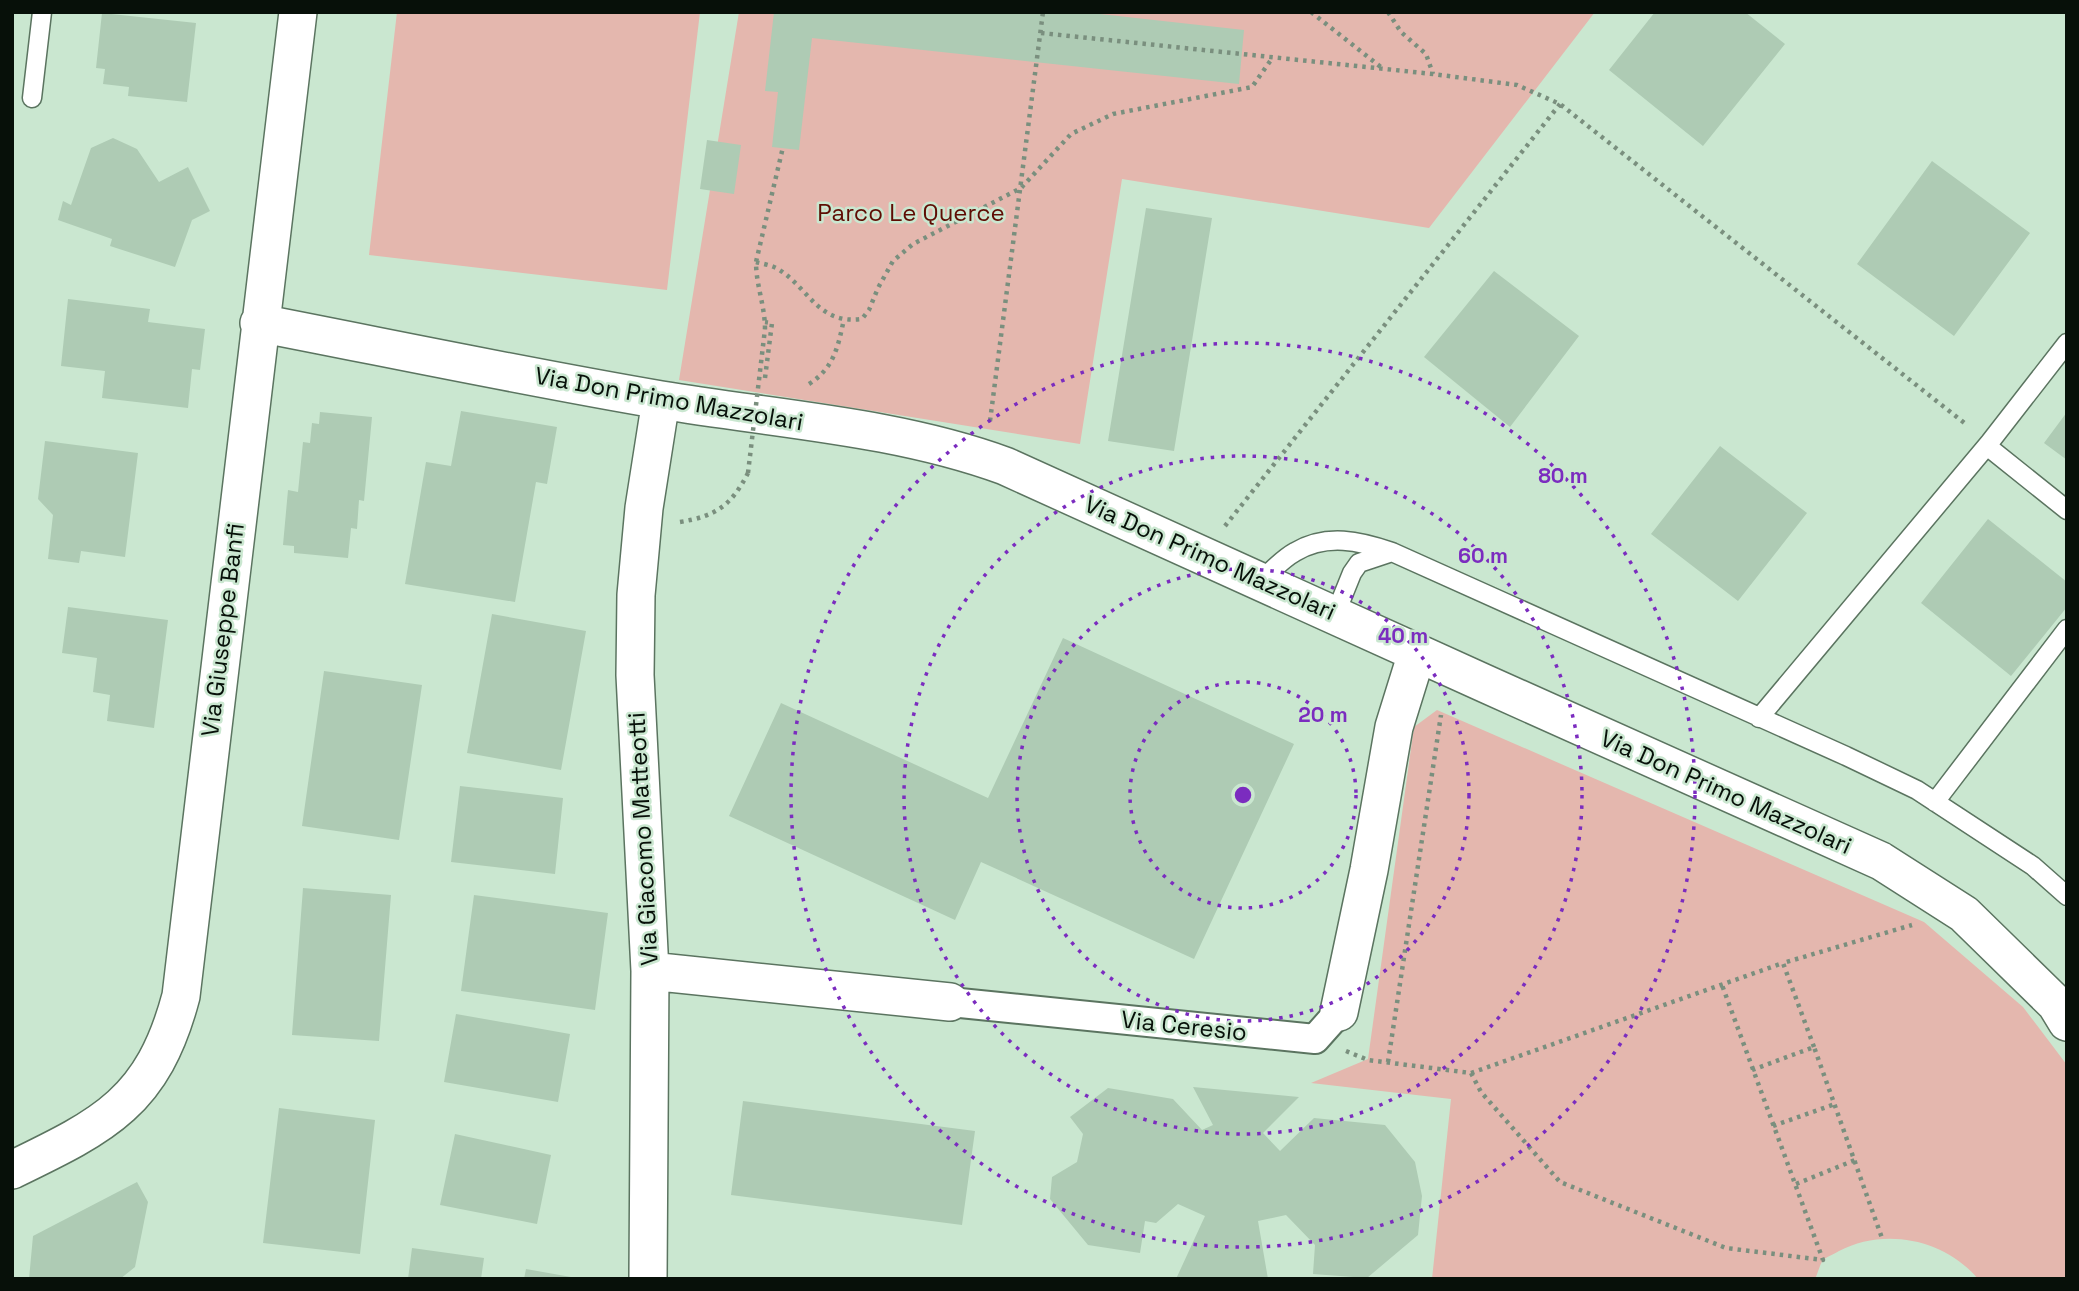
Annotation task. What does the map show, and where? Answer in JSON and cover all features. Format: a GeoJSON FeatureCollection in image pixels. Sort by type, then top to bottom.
{"type":"FeatureCollection","features":[{"type":"Feature","properties":{"kind":"street","name":"Via Giuseppe Banfi"},"geometry":{"type":"LineString","coordinates":[[12,1170],[103,1121],[124,1105],[149,1074],[172,1027],[181,996],[298,12]]}},
{"type":"Feature","properties":{"kind":"street","name":"Via Don Primo Mazzolari"},"geometry":{"type":"LineString","coordinates":[[259,323],[661,400],[905,438],[984,458],[1881,860],[1964,914],[2056,1004],[2067,1022]]}},
{"type":"Feature","properties":{"kind":"street","name":"Via Giacomo Matteotti"},"geometry":{"type":"LineString","coordinates":[[648,1279],[650,971],[635,675],[636,595],[641,536],[661,400]]}},
{"type":"Feature","properties":{"kind":"street"},"geometry":{"type":"LineString","coordinates":[[1315,1040],[1339,1012],[1369,870],[1394,727],[1417,653]]}},
{"type":"Feature","properties":{"kind":"street","name":"Via Ceresio"},"geometry":{"type":"LineString","coordinates":[[650,971],[1315,1040]]}},
{"type":"Feature","properties":{"kind":"lane"},"geometry":{"type":"LineString","coordinates":[[32,98],[42,12]]}},
{"type":"Feature","properties":{"kind":"lane"},"geometry":{"type":"LineString","coordinates":[[1759,718],[1989,444],[2067,343]]}},
{"type":"Feature","properties":{"kind":"lane"},"geometry":{"type":"LineString","coordinates":[[1989,444],[2067,510]]}},
{"type":"Feature","properties":{"kind":"lane"},"geometry":{"type":"LineString","coordinates":[[1260,581],[1295,552],[1323,541],[1356,540],[1392,552],[1917,790],[2033,866],[2067,896]]}},
{"type":"Feature","properties":{"kind":"lane"},"geometry":{"type":"LineString","coordinates":[[1335,615],[1359,562],[1392,552]]}},
{"type":"Feature","properties":{"kind":"lane"},"geometry":{"type":"LineString","coordinates":[[1936,802],[2067,629]]}},
{"type":"Feature","properties":{"kind":"path"},"geometry":{"type":"LineString","coordinates":[[988,433],[1043,12]]}},
{"type":"Feature","properties":{"kind":"path"},"geometry":{"type":"LineString","coordinates":[[1311,12],[1382,69]]}},
{"type":"Feature","properties":{"kind":"path"},"geometry":{"type":"LineString","coordinates":[[1388,12],[1401,32],[1426,54],[1433,74]]}},
{"type":"Feature","properties":{"kind":"path"},"geometry":{"type":"LineString","coordinates":[[1041,33],[1433,74],[1517,86],[1560,104],[1989,444]]}},
{"type":"Feature","properties":{"kind":"path"},"geometry":{"type":"LineString","coordinates":[[756,262],[780,271],[829,315],[862,319],[866,316],[893,261],[913,244],[1021,188],[1071,134],[1113,114],[1252,87],[1273,57]]}},
{"type":"Feature","properties":{"kind":"path"},"geometry":{"type":"LineString","coordinates":[[1202,554],[1560,104]]}},
{"type":"Feature","properties":{"kind":"path"},"geometry":{"type":"LineString","coordinates":[[641,536],[666,524],[700,519],[712,514],[738,494],[748,473],[765,329],[756,278],[756,262],[783,147]]}},
{"type":"Feature","properties":{"kind":"path"},"geometry":{"type":"LineString","coordinates":[[802,388],[823,374],[831,364],[845,319]]}},
{"type":"Feature","properties":{"kind":"path"},"geometry":{"type":"LineString","coordinates":[[763,391],[772,323],[765,322]]}},
{"type":"Feature","properties":{"kind":"path"},"geometry":{"type":"LineString","coordinates":[[1388,1062],[1441,715]]}},
{"type":"Feature","properties":{"kind":"path"},"geometry":{"type":"LineString","coordinates":[[1315,1040],[1368,1059],[1471,1073],[1783,963],[1917,924]]}},
{"type":"Feature","properties":{"kind":"path"},"geometry":{"type":"LineString","coordinates":[[1783,963],[1882,1238]]}},
{"type":"Feature","properties":{"kind":"path"},"geometry":{"type":"LineString","coordinates":[[1471,1073],[1481,1092],[1560,1182],[1726,1248],[1823,1260],[1722,985]]}},
{"type":"Feature","properties":{"kind":"path"},"geometry":{"type":"LineString","coordinates":[[1752,1070],[1814,1047]]}},
{"type":"Feature","properties":{"kind":"path"},"geometry":{"type":"LineString","coordinates":[[1773,1126],[1835,1104]]}},
{"type":"Feature","properties":{"kind":"path"},"geometry":{"type":"LineString","coordinates":[[1796,1184],[1855,1160]]}},
{"type":"Feature","properties":{"kind":"green space"},"geometry":{"type":"Polygon","coordinates":[[[397,12],[700,12],[667,290],[369,255],[397,12]]]}},
{"type":"Feature","properties":{"kind":"green space","name":"Parco Le Querce"},"geometry":{"type":"Polygon","coordinates":[[[739,12],[1595,12],[1429,228],[1122,179],[1080,444],[679,380],[739,12]]]}},
{"type":"Feature","properties":{"kind":"green space"},"geometry":{"type":"Polygon","coordinates":[[[1437,710],[1924,922],[2023,1007],[2067,1065],[2067,1279],[1978,1279],[1949,1254],[1913,1241],[1894,1239],[1875,1240],[1839,1251],[1824,1259],[1815,1279],[1432,1279],[1451,1099],[1311,1083],[1368,1059],[1414,727],[1437,710]]]}},
{"type":"Feature","properties":{"kind":"building"},"geometry":{"type":"Polygon","coordinates":[[[774,12],[1082,12],[1244,30],[1239,84],[812,38],[799,150],[772,147],[778,92],[765,91],[774,12]]]}},
{"type":"Feature","properties":{"kind":"building"},"geometry":{"type":"Polygon","coordinates":[[[1655,12],[1745,12],[1785,44],[1703,146],[1609,70],[1655,12]]]}},
{"type":"Feature","properties":{"kind":"building"},"geometry":{"type":"Polygon","coordinates":[[[102,13],[196,23],[187,102],[128,96],[129,87],[103,84],[105,69],[96,68],[102,13]]]}},
{"type":"Feature","properties":{"kind":"building"},"geometry":{"type":"Polygon","coordinates":[[[113,138],[137,149],[159,182],[188,167],[210,211],[192,220],[175,267],[110,246],[112,239],[58,220],[63,201],[71,205],[91,148],[113,138]]]}},
{"type":"Feature","properties":{"kind":"building"},"geometry":{"type":"Polygon","coordinates":[[[707,140],[741,145],[734,194],[700,189],[707,140]]]}},
{"type":"Feature","properties":{"kind":"building"},"geometry":{"type":"Polygon","coordinates":[[[1932,161],[2030,233],[1954,336],[1857,264],[1932,161]]]}},
{"type":"Feature","properties":{"kind":"building"},"geometry":{"type":"Polygon","coordinates":[[[1146,208],[1212,218],[1174,451],[1108,441],[1146,208]]]}},
{"type":"Feature","properties":{"kind":"building"},"geometry":{"type":"Polygon","coordinates":[[[1494,271],[1579,336],[1510,427],[1424,357],[1494,271]]]}},
{"type":"Feature","properties":{"kind":"building"},"geometry":{"type":"Polygon","coordinates":[[[68,299],[150,309],[148,322],[205,329],[200,370],[192,369],[188,408],[102,398],[105,371],[61,366],[68,299]]]}},
{"type":"Feature","properties":{"kind":"building"},"geometry":{"type":"Polygon","coordinates":[[[461,411],[557,427],[547,484],[536,482],[515,602],[405,584],[426,462],[451,466],[461,411]]]}},
{"type":"Feature","properties":{"kind":"building"},"geometry":{"type":"Polygon","coordinates":[[[320,412],[372,417],[364,501],[359,500],[357,529],[351,528],[348,558],[294,553],[294,546],[283,545],[288,490],[298,492],[303,442],[310,443],[312,423],[319,424],[320,412]]]}},
{"type":"Feature","properties":{"kind":"building"},"geometry":{"type":"Polygon","coordinates":[[[2067,412],[2067,460],[2044,443],[2067,412]]]}},
{"type":"Feature","properties":{"kind":"building"},"geometry":{"type":"Polygon","coordinates":[[[45,441],[138,453],[125,557],[81,551],[79,563],[48,559],[53,515],[38,499],[45,441]]]}},
{"type":"Feature","properties":{"kind":"building"},"geometry":{"type":"Polygon","coordinates":[[[1720,446],[1807,513],[1738,601],[1651,534],[1720,446]]]}},
{"type":"Feature","properties":{"kind":"building"},"geometry":{"type":"Polygon","coordinates":[[[1988,519],[2067,582],[2067,607],[2011,676],[1921,603],[1988,519]]]}},
{"type":"Feature","properties":{"kind":"building"},"geometry":{"type":"Polygon","coordinates":[[[68,607],[168,620],[154,728],[107,721],[110,695],[93,692],[97,658],[62,653],[68,607]]]}},
{"type":"Feature","properties":{"kind":"building"},"geometry":{"type":"Polygon","coordinates":[[[492,614],[586,631],[561,770],[467,753],[492,614]]]}},
{"type":"Feature","properties":{"kind":"building"},"geometry":{"type":"Polygon","coordinates":[[[1063,638],[1294,744],[1194,959],[981,862],[955,920],[729,816],[781,703],[988,798],[1063,638]]]}},
{"type":"Feature","properties":{"kind":"building"},"geometry":{"type":"Polygon","coordinates":[[[324,671],[422,685],[399,840],[302,826],[324,671]]]}},
{"type":"Feature","properties":{"kind":"building"},"geometry":{"type":"Polygon","coordinates":[[[460,786],[563,798],[555,874],[451,862],[460,786]]]}},
{"type":"Feature","properties":{"kind":"building"},"geometry":{"type":"Polygon","coordinates":[[[303,888],[391,895],[379,1041],[292,1035],[303,888]]]}},
{"type":"Feature","properties":{"kind":"building"},"geometry":{"type":"Polygon","coordinates":[[[474,895],[608,913],[595,1010],[461,991],[474,895]]]}},
{"type":"Feature","properties":{"kind":"building"},"geometry":{"type":"Polygon","coordinates":[[[456,1014],[570,1034],[558,1102],[444,1082],[456,1014]]]}},
{"type":"Feature","properties":{"kind":"building"},"geometry":{"type":"Polygon","coordinates":[[[1193,1087],[1299,1097],[1263,1133],[1280,1151],[1314,1118],[1385,1125],[1415,1162],[1422,1196],[1418,1235],[1367,1278],[1313,1274],[1315,1245],[1286,1215],[1258,1221],[1268,1279],[1176,1279],[1205,1216],[1178,1204],[1156,1223],[1145,1221],[1140,1253],[1088,1245],[1050,1199],[1052,1177],[1077,1162],[1083,1134],[1070,1117],[1108,1088],[1173,1099],[1202,1130],[1213,1125],[1193,1087]]]}},
{"type":"Feature","properties":{"kind":"building"},"geometry":{"type":"Polygon","coordinates":[[[743,1101],[975,1131],[962,1225],[731,1195],[743,1101]]]}},
{"type":"Feature","properties":{"kind":"building"},"geometry":{"type":"Polygon","coordinates":[[[279,1108],[375,1120],[360,1254],[263,1243],[279,1108]]]}},
{"type":"Feature","properties":{"kind":"building"},"geometry":{"type":"Polygon","coordinates":[[[455,1134],[551,1155],[537,1224],[440,1205],[455,1134]]]}},
{"type":"Feature","properties":{"kind":"building"},"geometry":{"type":"Polygon","coordinates":[[[137,1182],[148,1202],[135,1267],[120,1279],[29,1279],[33,1236],[137,1182]]]}},
{"type":"Feature","properties":{"kind":"building"},"geometry":{"type":"Polygon","coordinates":[[[412,1248],[484,1258],[481,1279],[408,1279],[412,1248]]]}},
{"type":"Feature","properties":{"kind":"building"},"geometry":{"type":"Polygon","coordinates":[[[526,1269],[571,1277],[571,1279],[524,1279],[526,1269]]]}}]}
